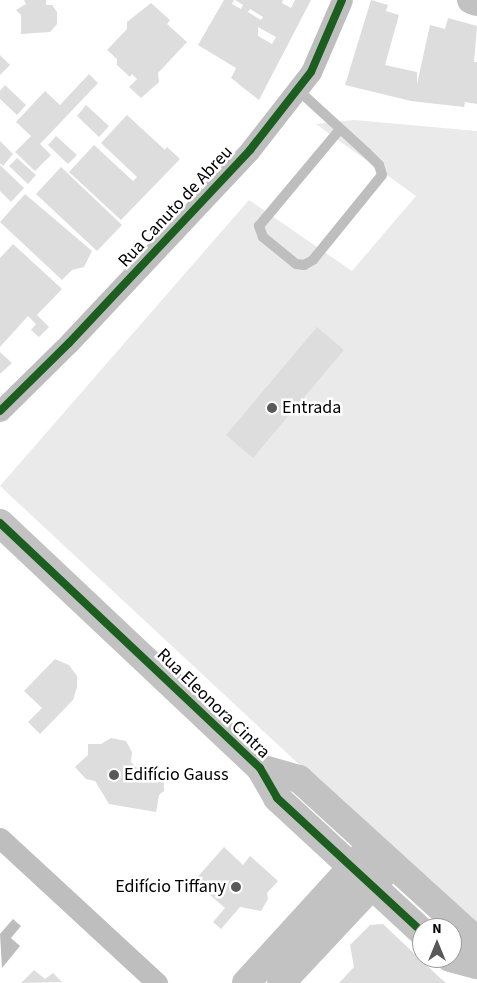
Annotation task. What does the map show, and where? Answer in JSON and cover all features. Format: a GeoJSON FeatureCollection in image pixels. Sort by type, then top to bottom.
{"type":"FeatureCollection","features":[{"type":"Feature","properties":{"kind":"street","name":"Rua Canuto de Abreu"},"geometry":{"type":"LineString","coordinates":[[0,411],[69,343],[250,150],[311,72],[342,0]]}},
{"type":"Feature","properties":{"kind":"street"},"geometry":{"type":"LineString","coordinates":[[471,0],[477,2]]}},
{"type":"Feature","properties":{"kind":"street","name":"Rua Eleonora Cintra"},"geometry":{"type":"LineString","coordinates":[[0,523],[260,768],[277,798],[412,923]]}},
{"type":"Feature","properties":{"kind":"street","name":"Rua Eleonora Cintra"},"geometry":{"type":"LineString","coordinates":[[260,768],[299,780],[475,939],[477,948]]}},
{"type":"Feature","properties":{"kind":"street"},"geometry":{"type":"LineString","coordinates":[[0,838],[157,983]]}},
{"type":"Feature","properties":{"kind":"street"},"geometry":{"type":"LineString","coordinates":[[246,983],[372,845]]}},
{"type":"Feature","properties":{"kind":"street"},"geometry":{"type":"LineString","coordinates":[[281,983],[392,864]]}},
{"type":"Feature","properties":{"kind":"street"},"geometry":{"type":"LineString","coordinates":[[462,961],[477,964]]}},
{"type":"Feature","properties":{"kind":"lane"},"geometry":{"type":"LineString","coordinates":[[298,90],[379,165],[382,175],[313,260],[304,265],[296,264],[263,237],[259,226],[340,129]]}},
{"type":"Feature","properties":{"kind":"shaded area"},"geometry":{"type":"Polygon","coordinates":[[[354,120],[477,131],[477,930],[0,486],[249,200],[352,271],[416,196],[316,124],[354,120]]]}},
{"type":"Feature","properties":{"kind":"shaded area"},"geometry":{"type":"Polygon","coordinates":[[[13,919],[21,926],[11,938],[20,946],[2,968],[0,934],[13,919]]]}},
{"type":"Feature","properties":{"kind":"building"},"geometry":{"type":"Polygon","coordinates":[[[24,0],[46,0],[46,5],[52,5],[57,12],[57,24],[50,32],[21,34],[21,15],[16,10],[26,4],[24,0]]]}},
{"type":"Feature","properties":{"kind":"building"},"geometry":{"type":"Polygon","coordinates":[[[224,0],[234,0],[232,4],[241,9],[243,5],[235,0],[283,0],[282,3],[291,8],[295,0],[311,0],[259,100],[231,78],[236,68],[198,45],[224,0]],[[250,9],[248,12],[261,20],[263,17],[250,9]],[[258,27],[258,36],[272,44],[276,37],[258,27]]]}},
{"type":"Feature","properties":{"kind":"building"},"geometry":{"type":"Polygon","coordinates":[[[371,0],[388,5],[386,11],[399,15],[385,65],[417,72],[417,84],[430,25],[445,29],[448,18],[477,26],[474,62],[477,62],[477,104],[465,102],[464,107],[411,101],[345,85],[371,0]]]}},
{"type":"Feature","properties":{"kind":"building"},"geometry":{"type":"Polygon","coordinates":[[[151,3],[170,20],[167,24],[187,42],[158,73],[159,82],[141,98],[129,87],[137,79],[132,74],[130,77],[117,65],[117,59],[107,50],[127,29],[127,22],[151,3]]]}},
{"type":"Feature","properties":{"kind":"building"},"geometry":{"type":"Polygon","coordinates":[[[0,55],[10,65],[0,75],[0,55]]]}},
{"type":"Feature","properties":{"kind":"building"},"geometry":{"type":"Polygon","coordinates":[[[89,74],[98,83],[40,144],[51,155],[35,171],[15,152],[31,136],[16,122],[45,91],[60,105],[89,74]]]}},
{"type":"Feature","properties":{"kind":"building"},"geometry":{"type":"Polygon","coordinates":[[[5,85],[26,105],[17,115],[0,99],[0,91],[5,85]]]}},
{"type":"Feature","properties":{"kind":"building"},"geometry":{"type":"Polygon","coordinates":[[[86,105],[109,126],[99,137],[77,116],[86,105]]]}},
{"type":"Feature","properties":{"kind":"building"},"geometry":{"type":"Polygon","coordinates":[[[127,115],[165,150],[167,147],[180,159],[121,220],[69,172],[94,145],[133,181],[137,177],[101,143],[127,115]]]}},
{"type":"Feature","properties":{"kind":"building"},"geometry":{"type":"Polygon","coordinates":[[[56,136],[77,155],[68,164],[48,145],[56,136]]]}},
{"type":"Feature","properties":{"kind":"building"},"geometry":{"type":"Polygon","coordinates":[[[0,141],[13,154],[3,166],[0,163],[0,141]]]}},
{"type":"Feature","properties":{"kind":"building"},"geometry":{"type":"Polygon","coordinates":[[[17,158],[36,175],[28,184],[9,166],[17,158]]]}},
{"type":"Feature","properties":{"kind":"building"},"geometry":{"type":"Polygon","coordinates":[[[0,165],[24,188],[11,202],[0,191],[0,165]]]}},
{"type":"Feature","properties":{"kind":"building"},"geometry":{"type":"Polygon","coordinates":[[[61,167],[122,225],[97,251],[36,194],[61,167]]]}},
{"type":"Feature","properties":{"kind":"building"},"geometry":{"type":"Polygon","coordinates":[[[25,194],[92,251],[84,267],[72,270],[62,280],[0,222],[25,194]]]}},
{"type":"Feature","properties":{"kind":"building"},"geometry":{"type":"Polygon","coordinates":[[[13,244],[62,289],[37,315],[49,327],[39,337],[31,330],[36,324],[28,316],[0,347],[0,258],[13,244]]]}},
{"type":"Feature","properties":{"kind":"building","name":"Entrada"},"geometry":{"type":"Polygon","coordinates":[[[317,327],[344,350],[253,458],[226,435],[317,327]]]}},
{"type":"Feature","properties":{"kind":"building"},"geometry":{"type":"Polygon","coordinates":[[[0,352],[12,363],[0,374],[0,352]]]}},
{"type":"Feature","properties":{"kind":"building"},"geometry":{"type":"Polygon","coordinates":[[[55,659],[69,665],[77,676],[77,687],[73,700],[40,734],[28,722],[42,708],[24,691],[55,659]]]}},
{"type":"Feature","properties":{"kind":"building","name":"Edifício Gauss"},"geometry":{"type":"Polygon","coordinates":[[[111,738],[126,741],[132,752],[131,762],[137,768],[140,767],[151,780],[160,774],[164,777],[164,791],[159,795],[156,812],[109,804],[95,781],[86,779],[75,767],[88,755],[88,744],[101,744],[111,738]]]}},
{"type":"Feature","properties":{"kind":"building","name":"Edifício Tiffany"},"geometry":{"type":"Polygon","coordinates":[[[224,847],[243,865],[250,856],[278,881],[267,893],[268,899],[261,911],[240,907],[221,929],[213,922],[225,908],[194,881],[224,847]]]}},
{"type":"Feature","properties":{"kind":"building"},"geometry":{"type":"Polygon","coordinates":[[[383,924],[412,951],[412,968],[429,968],[446,983],[339,983],[354,967],[350,945],[370,925],[383,924]]]}},
{"type":"Feature","properties":{"kind":"building"},"geometry":{"type":"Polygon","coordinates":[[[34,970],[45,979],[53,973],[62,982],[21,983],[34,970]]]}},
{"type":"Feature","properties":{"kind":"cycle path"},"geometry":{"type":"LineString","coordinates":[[0,411],[69,343],[250,150],[311,72],[342,0]]}},
{"type":"Feature","properties":{"kind":"cycle path"},"geometry":{"type":"LineString","coordinates":[[0,523],[260,768],[277,798],[412,923]]}},
{"type":"Feature","properties":{"kind":"place","name":"Entrada"},"geometry":{"type":"Point","coordinates":[272,408]}},
{"type":"Feature","properties":{"kind":"place","name":"Edifício Gauss"},"geometry":{"type":"Point","coordinates":[114,775]}},
{"type":"Feature","properties":{"kind":"place","name":"Edifício Tiffany"},"geometry":{"type":"Point","coordinates":[236,887]}}]}
